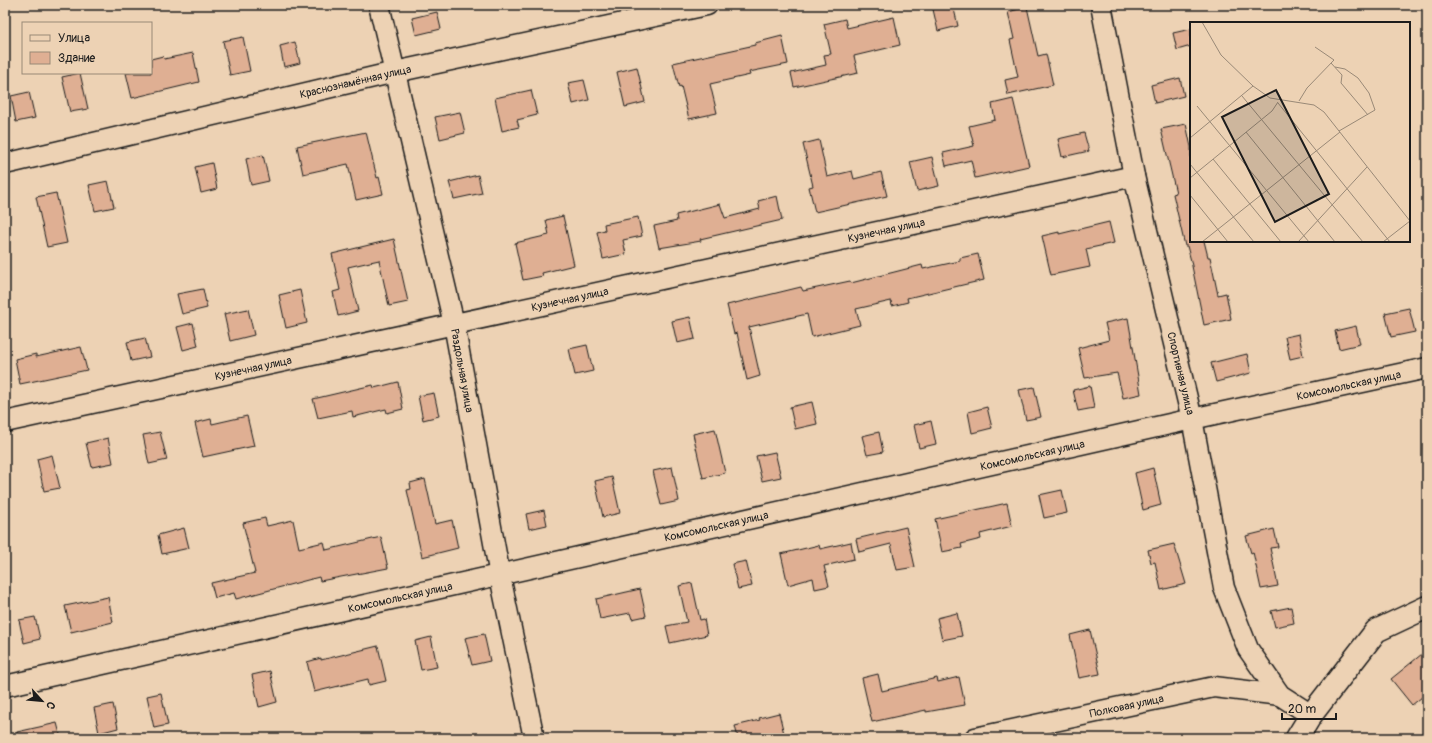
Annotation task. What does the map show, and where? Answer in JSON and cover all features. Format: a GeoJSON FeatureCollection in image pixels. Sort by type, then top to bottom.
{"type":"FeatureCollection","features":[{"type":"Feature","properties":{"kind":"main road"},"geometry":{"type":"LineString","coordinates":[[1297,738],[1311,715],[1376,631],[1427,607]]}},
{"type":"Feature","properties":{"kind":"street","name":"Раздольная улица"},"geometry":{"type":"LineString","coordinates":[[379,5],[454,324],[500,576],[534,738]]}},
{"type":"Feature","properties":{"kind":"street","name":"Краснознамённая улица"},"geometry":{"type":"LineString","coordinates":[[5,164],[395,72],[707,5]]}},
{"type":"Feature","properties":{"kind":"street","name":"Спортивная улица"},"geometry":{"type":"LineString","coordinates":[[1101,5],[1134,176],[1192,419],[1224,588],[1248,649],[1280,695],[1311,715]]}},
{"type":"Feature","properties":{"kind":"street","name":"Кузнечная улица"},"geometry":{"type":"LineString","coordinates":[[5,422],[1134,176]]}},
{"type":"Feature","properties":{"kind":"street","name":"Комсомольская улица"},"geometry":{"type":"LineString","coordinates":[[5,686],[500,576],[1192,419],[1427,368]]}},
{"type":"Feature","properties":{"kind":"street","name":"Полковая улица"},"geometry":{"type":"LineString","coordinates":[[975,738],[1214,687],[1280,695]]}},
{"type":"Feature","properties":{"kind":"building"},"geometry":{"type":"Polygon","coordinates":[[[932,5],[953,5],[958,26],[938,31],[932,5]]]}},
{"type":"Feature","properties":{"kind":"building"},"geometry":{"type":"Polygon","coordinates":[[[1027,7],[1038,56],[1046,54],[1053,85],[1008,95],[1005,80],[1018,77],[1010,40],[1014,39],[1008,12],[1027,7]]]}},
{"type":"Feature","properties":{"kind":"building"},"geometry":{"type":"Polygon","coordinates":[[[437,12],[441,29],[416,35],[412,18],[437,12]]]}},
{"type":"Feature","properties":{"kind":"building"},"geometry":{"type":"Polygon","coordinates":[[[894,17],[900,45],[854,56],[858,73],[794,87],[791,73],[826,65],[824,55],[831,54],[824,24],[845,19],[847,28],[894,17]]]}},
{"type":"Feature","properties":{"kind":"building"},"geometry":{"type":"Polygon","coordinates":[[[1190,29],[1190,46],[1177,50],[1173,33],[1190,29]]]}},
{"type":"Feature","properties":{"kind":"building"},"geometry":{"type":"Polygon","coordinates":[[[782,36],[788,64],[749,72],[750,75],[710,84],[717,113],[689,119],[681,86],[679,87],[673,63],[755,45],[755,43],[782,36]]]}},
{"type":"Feature","properties":{"kind":"building"},"geometry":{"type":"Polygon","coordinates":[[[243,37],[250,71],[230,75],[223,41],[243,37]]]}},
{"type":"Feature","properties":{"kind":"building"},"geometry":{"type":"Polygon","coordinates":[[[295,42],[300,63],[284,67],[280,46],[295,42]]]}},
{"type":"Feature","properties":{"kind":"building"},"geometry":{"type":"Polygon","coordinates":[[[193,53],[199,82],[132,98],[126,74],[152,74],[152,59],[163,56],[164,59],[193,53]]]}},
{"type":"Feature","properties":{"kind":"building"},"geometry":{"type":"Polygon","coordinates":[[[637,67],[645,102],[625,107],[617,72],[637,67]]]}},
{"type":"Feature","properties":{"kind":"building"},"geometry":{"type":"Polygon","coordinates":[[[80,74],[88,109],[70,112],[62,77],[80,74]]]}},
{"type":"Feature","properties":{"kind":"building"},"geometry":{"type":"Polygon","coordinates":[[[1180,78],[1184,96],[1155,103],[1151,85],[1180,78]]]}},
{"type":"Feature","properties":{"kind":"building"},"geometry":{"type":"Polygon","coordinates":[[[584,80],[589,100],[573,104],[568,83],[584,80]]]}},
{"type":"Feature","properties":{"kind":"building"},"geometry":{"type":"Polygon","coordinates":[[[531,90],[537,115],[517,120],[519,127],[502,131],[495,98],[531,90]]]}},
{"type":"Feature","properties":{"kind":"building"},"geometry":{"type":"Polygon","coordinates":[[[29,92],[35,118],[16,122],[11,96],[29,92]]]}},
{"type":"Feature","properties":{"kind":"building"},"geometry":{"type":"Polygon","coordinates":[[[1013,99],[1029,166],[975,178],[971,160],[946,166],[943,153],[974,146],[969,126],[995,120],[992,104],[1013,99]]]}},
{"type":"Feature","properties":{"kind":"building"},"geometry":{"type":"Polygon","coordinates":[[[460,112],[465,133],[440,139],[435,117],[460,112]]]}},
{"type":"Feature","properties":{"kind":"building"},"geometry":{"type":"Polygon","coordinates":[[[1186,124],[1190,142],[1190,242],[1204,242],[1208,257],[1210,257],[1218,295],[1226,293],[1231,319],[1204,325],[1191,261],[1187,246],[1185,246],[1173,194],[1176,193],[1161,129],[1186,124]]]}},
{"type":"Feature","properties":{"kind":"building"},"geometry":{"type":"Polygon","coordinates":[[[366,132],[377,178],[379,177],[383,194],[356,200],[348,164],[303,174],[297,146],[366,132]]]}},
{"type":"Feature","properties":{"kind":"building"},"geometry":{"type":"Polygon","coordinates":[[[1084,133],[1089,151],[1062,157],[1058,139],[1084,133]]]}},
{"type":"Feature","properties":{"kind":"building"},"geometry":{"type":"Polygon","coordinates":[[[819,140],[827,177],[852,171],[854,179],[881,172],[887,196],[815,212],[809,187],[813,186],[803,144],[819,140]]]}},
{"type":"Feature","properties":{"kind":"building"},"geometry":{"type":"Polygon","coordinates":[[[263,155],[269,181],[251,185],[246,159],[263,155]]]}},
{"type":"Feature","properties":{"kind":"building"},"geometry":{"type":"Polygon","coordinates":[[[932,157],[939,186],[917,191],[910,162],[932,157]]]}},
{"type":"Feature","properties":{"kind":"building"},"geometry":{"type":"Polygon","coordinates":[[[212,163],[217,189],[201,193],[195,167],[212,163]]]}},
{"type":"Feature","properties":{"kind":"building"},"geometry":{"type":"Polygon","coordinates":[[[478,175],[482,193],[454,199],[449,182],[478,175]]]}},
{"type":"Feature","properties":{"kind":"building"},"geometry":{"type":"Polygon","coordinates":[[[108,181],[114,207],[95,211],[89,185],[108,181]]]}},
{"type":"Feature","properties":{"kind":"building"},"geometry":{"type":"Polygon","coordinates":[[[56,193],[67,243],[47,247],[36,197],[56,193]]]}},
{"type":"Feature","properties":{"kind":"building"},"geometry":{"type":"Polygon","coordinates":[[[777,196],[782,220],[700,239],[701,241],[659,248],[654,226],[677,221],[676,215],[720,204],[725,218],[760,209],[758,201],[777,196]]]}},
{"type":"Feature","properties":{"kind":"building"},"geometry":{"type":"Polygon","coordinates":[[[563,216],[574,265],[542,273],[543,276],[523,280],[515,243],[549,235],[546,220],[563,216]]]}},
{"type":"Feature","properties":{"kind":"building"},"geometry":{"type":"Polygon","coordinates":[[[638,217],[642,236],[623,240],[626,254],[603,259],[597,232],[605,230],[604,224],[638,217]]]}},
{"type":"Feature","properties":{"kind":"building"},"geometry":{"type":"Polygon","coordinates":[[[1109,222],[1114,243],[1086,249],[1090,267],[1051,275],[1042,236],[1059,232],[1059,234],[1109,222]]]}},
{"type":"Feature","properties":{"kind":"building"},"geometry":{"type":"Polygon","coordinates":[[[394,239],[408,302],[389,306],[379,260],[348,267],[358,311],[338,316],[333,292],[340,290],[332,254],[394,239]]]}},
{"type":"Feature","properties":{"kind":"building"},"geometry":{"type":"Polygon","coordinates":[[[978,254],[984,280],[907,298],[908,302],[892,306],[891,301],[856,309],[860,325],[812,337],[807,314],[749,327],[760,376],[747,380],[737,333],[734,334],[727,305],[801,287],[803,291],[850,281],[851,283],[922,265],[923,269],[960,261],[960,258],[978,254]]]}},
{"type":"Feature","properties":{"kind":"building"},"geometry":{"type":"Polygon","coordinates":[[[203,289],[207,308],[182,314],[177,294],[203,289]]]}},
{"type":"Feature","properties":{"kind":"building"},"geometry":{"type":"Polygon","coordinates":[[[300,290],[307,323],[286,328],[279,295],[300,290]]]}},
{"type":"Feature","properties":{"kind":"building"},"geometry":{"type":"Polygon","coordinates":[[[1409,308],[1415,332],[1391,337],[1385,313],[1409,308]]]}},
{"type":"Feature","properties":{"kind":"building"},"geometry":{"type":"Polygon","coordinates":[[[248,309],[254,335],[230,341],[224,314],[248,309]]]}},
{"type":"Feature","properties":{"kind":"building"},"geometry":{"type":"Polygon","coordinates":[[[690,317],[695,339],[677,343],[672,321],[690,317]]]}},
{"type":"Feature","properties":{"kind":"building"},"geometry":{"type":"Polygon","coordinates":[[[1128,318],[1141,394],[1123,398],[1117,373],[1085,378],[1078,348],[1109,340],[1105,323],[1128,318]]]}},
{"type":"Feature","properties":{"kind":"building"},"geometry":{"type":"Polygon","coordinates":[[[193,323],[198,346],[183,350],[177,327],[193,323]]]}},
{"type":"Feature","properties":{"kind":"building"},"geometry":{"type":"Polygon","coordinates":[[[1356,326],[1360,344],[1339,349],[1335,331],[1356,326]]]}},
{"type":"Feature","properties":{"kind":"building"},"geometry":{"type":"Polygon","coordinates":[[[1299,334],[1303,356],[1290,359],[1285,337],[1299,334]]]}},
{"type":"Feature","properties":{"kind":"building"},"geometry":{"type":"Polygon","coordinates":[[[145,338],[150,357],[131,361],[127,342],[145,338]]]}},
{"type":"Feature","properties":{"kind":"building"},"geometry":{"type":"Polygon","coordinates":[[[587,345],[593,371],[575,375],[569,349],[587,345]]]}},
{"type":"Feature","properties":{"kind":"building"},"geometry":{"type":"Polygon","coordinates":[[[81,347],[87,370],[20,384],[15,359],[36,354],[36,357],[81,347]]]}},
{"type":"Feature","properties":{"kind":"building"},"geometry":{"type":"Polygon","coordinates":[[[1247,354],[1251,373],[1216,382],[1211,363],[1247,354]]]}},
{"type":"Feature","properties":{"kind":"building"},"geometry":{"type":"Polygon","coordinates":[[[398,382],[403,409],[387,413],[386,409],[353,417],[352,411],[318,418],[313,399],[373,385],[374,388],[398,382]]]}},
{"type":"Feature","properties":{"kind":"building"},"geometry":{"type":"Polygon","coordinates":[[[1090,386],[1094,408],[1078,411],[1073,390],[1090,386]]]}},
{"type":"Feature","properties":{"kind":"building"},"geometry":{"type":"Polygon","coordinates":[[[1034,387],[1041,417],[1026,420],[1019,390],[1034,387]]]}},
{"type":"Feature","properties":{"kind":"building"},"geometry":{"type":"Polygon","coordinates":[[[434,393],[439,416],[423,420],[418,396],[434,393]]]}},
{"type":"Feature","properties":{"kind":"building"},"geometry":{"type":"Polygon","coordinates":[[[812,402],[817,424],[795,429],[790,407],[812,402]]]}},
{"type":"Feature","properties":{"kind":"building"},"geometry":{"type":"Polygon","coordinates":[[[987,407],[992,428],[972,433],[968,412],[987,407]]]}},
{"type":"Feature","properties":{"kind":"building"},"geometry":{"type":"Polygon","coordinates":[[[247,416],[254,446],[203,457],[195,423],[211,419],[212,424],[247,416]]]}},
{"type":"Feature","properties":{"kind":"building"},"geometry":{"type":"Polygon","coordinates":[[[931,421],[936,444],[919,448],[914,425],[931,421]]]}},
{"type":"Feature","properties":{"kind":"building"},"geometry":{"type":"Polygon","coordinates":[[[715,429],[725,473],[703,478],[693,434],[715,429]]]}},
{"type":"Feature","properties":{"kind":"building"},"geometry":{"type":"Polygon","coordinates":[[[160,432],[167,460],[149,464],[143,435],[160,432]]]}},
{"type":"Feature","properties":{"kind":"building"},"geometry":{"type":"Polygon","coordinates":[[[879,432],[883,452],[867,455],[862,436],[879,432]]]}},
{"type":"Feature","properties":{"kind":"building"},"geometry":{"type":"Polygon","coordinates":[[[108,438],[113,463],[92,467],[86,443],[108,438]]]}},
{"type":"Feature","properties":{"kind":"building"},"geometry":{"type":"Polygon","coordinates":[[[775,452],[781,477],[762,481],[756,456],[775,452]]]}},
{"type":"Feature","properties":{"kind":"building"},"geometry":{"type":"Polygon","coordinates":[[[52,455],[60,488],[44,491],[37,459],[52,455]]]}},
{"type":"Feature","properties":{"kind":"building"},"geometry":{"type":"Polygon","coordinates":[[[672,467],[679,501],[661,505],[653,471],[672,467]]]}},
{"type":"Feature","properties":{"kind":"building"},"geometry":{"type":"Polygon","coordinates":[[[1153,468],[1161,505],[1143,510],[1135,473],[1153,468]]]}},
{"type":"Feature","properties":{"kind":"building"},"geometry":{"type":"Polygon","coordinates":[[[612,477],[620,513],[603,517],[595,481],[612,477]]]}},
{"type":"Feature","properties":{"kind":"building"},"geometry":{"type":"Polygon","coordinates":[[[425,479],[435,524],[452,520],[458,548],[422,557],[407,490],[411,489],[410,483],[425,479]]]}},
{"type":"Feature","properties":{"kind":"building"},"geometry":{"type":"Polygon","coordinates":[[[1062,490],[1067,513],[1044,518],[1039,495],[1062,490]]]}},
{"type":"Feature","properties":{"kind":"building"},"geometry":{"type":"Polygon","coordinates":[[[1007,503],[1012,526],[980,534],[981,539],[961,544],[962,548],[942,552],[935,519],[1007,503]]]}},
{"type":"Feature","properties":{"kind":"building"},"geometry":{"type":"Polygon","coordinates":[[[544,510],[547,525],[529,529],[526,514],[544,510]]]}},
{"type":"Feature","properties":{"kind":"building"},"geometry":{"type":"Polygon","coordinates":[[[265,518],[267,526],[293,520],[299,548],[324,542],[326,550],[381,537],[388,568],[320,581],[319,577],[236,599],[234,593],[215,598],[211,583],[255,573],[243,523],[265,518]]]}},
{"type":"Feature","properties":{"kind":"building"},"geometry":{"type":"Polygon","coordinates":[[[906,527],[915,567],[897,570],[891,544],[859,552],[856,539],[906,527]]]}},
{"type":"Feature","properties":{"kind":"building"},"geometry":{"type":"Polygon","coordinates":[[[184,528],[189,548],[162,554],[158,535],[184,528]]]}},
{"type":"Feature","properties":{"kind":"building"},"geometry":{"type":"Polygon","coordinates":[[[1274,529],[1278,547],[1270,548],[1278,586],[1261,589],[1253,552],[1251,553],[1246,536],[1274,529]]]}},
{"type":"Feature","properties":{"kind":"building"},"geometry":{"type":"Polygon","coordinates":[[[851,542],[854,559],[824,566],[829,586],[815,589],[813,578],[788,585],[781,554],[819,545],[820,549],[851,542]]]}},
{"type":"Feature","properties":{"kind":"building"},"geometry":{"type":"Polygon","coordinates":[[[1174,544],[1186,584],[1161,590],[1155,562],[1151,563],[1148,550],[1174,544]]]}},
{"type":"Feature","properties":{"kind":"building"},"geometry":{"type":"Polygon","coordinates":[[[746,561],[752,586],[738,589],[732,564],[746,561]]]}},
{"type":"Feature","properties":{"kind":"building"},"geometry":{"type":"Polygon","coordinates":[[[692,583],[700,620],[704,619],[707,635],[670,643],[666,626],[687,622],[679,586],[692,583]]]}},
{"type":"Feature","properties":{"kind":"building"},"geometry":{"type":"Polygon","coordinates":[[[640,589],[646,616],[632,619],[630,613],[600,619],[596,599],[640,589]]]}},
{"type":"Feature","properties":{"kind":"building"},"geometry":{"type":"Polygon","coordinates":[[[108,597],[113,622],[71,632],[65,606],[108,597]]]}},
{"type":"Feature","properties":{"kind":"building"},"geometry":{"type":"Polygon","coordinates":[[[1291,607],[1294,623],[1275,627],[1271,611],[1291,607]]]}},
{"type":"Feature","properties":{"kind":"building"},"geometry":{"type":"Polygon","coordinates":[[[957,613],[962,636],[942,640],[937,618],[957,613]]]}},
{"type":"Feature","properties":{"kind":"building"},"geometry":{"type":"Polygon","coordinates":[[[35,617],[40,639],[24,643],[19,620],[35,617]]]}},
{"type":"Feature","properties":{"kind":"building"},"geometry":{"type":"Polygon","coordinates":[[[1090,630],[1100,674],[1079,678],[1070,635],[1090,630]]]}},
{"type":"Feature","properties":{"kind":"building"},"geometry":{"type":"Polygon","coordinates":[[[484,634],[490,661],[472,665],[465,638],[484,634]]]}},
{"type":"Feature","properties":{"kind":"building"},"geometry":{"type":"Polygon","coordinates":[[[431,637],[437,667],[421,670],[415,641],[431,637]]]}},
{"type":"Feature","properties":{"kind":"building"},"geometry":{"type":"Polygon","coordinates":[[[378,646],[386,681],[369,685],[368,679],[314,692],[307,662],[378,646]]]}},
{"type":"Feature","properties":{"kind":"building"},"geometry":{"type":"Polygon","coordinates":[[[1427,650],[1427,693],[1412,705],[1391,679],[1427,650]]]}},
{"type":"Feature","properties":{"kind":"building"},"geometry":{"type":"Polygon","coordinates":[[[270,671],[277,702],[259,707],[252,675],[270,671]]]}},
{"type":"Feature","properties":{"kind":"building"},"geometry":{"type":"Polygon","coordinates":[[[878,674],[882,691],[937,678],[938,682],[959,677],[965,705],[926,712],[926,710],[872,722],[862,678],[878,674]]]}},
{"type":"Feature","properties":{"kind":"building"},"geometry":{"type":"Polygon","coordinates":[[[161,693],[168,725],[154,728],[147,696],[161,693]]]}},
{"type":"Feature","properties":{"kind":"building"},"geometry":{"type":"Polygon","coordinates":[[[113,704],[118,728],[99,733],[94,708],[113,704]]]}},
{"type":"Feature","properties":{"kind":"building"},"geometry":{"type":"Polygon","coordinates":[[[779,713],[785,738],[738,738],[735,726],[760,720],[759,718],[779,713]]]}},
{"type":"Feature","properties":{"kind":"building"},"geometry":{"type":"Polygon","coordinates":[[[57,723],[61,738],[17,738],[17,732],[57,723]]]}}]}
